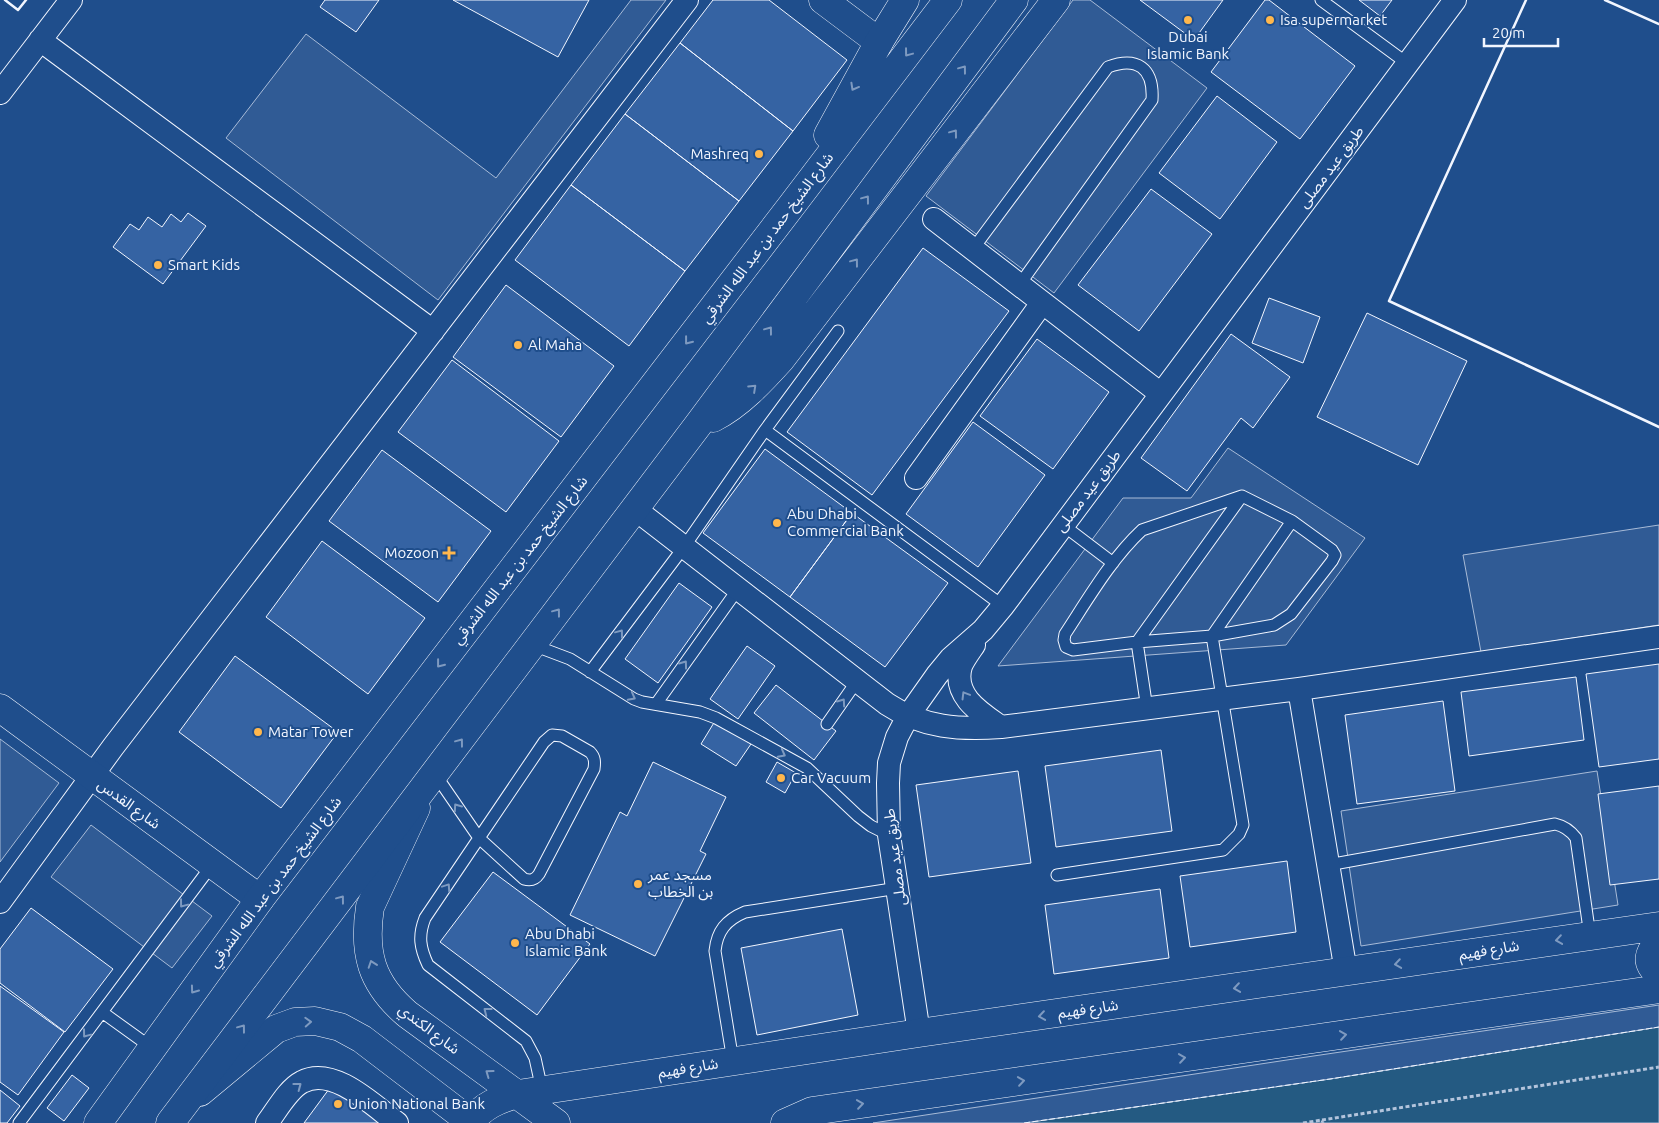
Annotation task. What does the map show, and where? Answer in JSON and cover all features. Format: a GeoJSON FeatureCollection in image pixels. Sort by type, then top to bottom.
{"type":"FeatureCollection","features":[{"type":"Feature","properties":{"kind":"main road"},"geometry":{"type":"LineString","coordinates":[[823,0],[879,42]]}},
{"type":"Feature","properties":{"kind":"main road"},"geometry":{"type":"LineString","coordinates":[[792,206],[879,42],[905,0]]}},
{"type":"Feature","properties":{"kind":"main road","name":"شارع الشيخ حمد بن عبد الله الشرقي"},"geometry":{"type":"LineString","coordinates":[[98,1123],[260,899],[948,0]]}},
{"type":"Feature","properties":{"kind":"main road"},"geometry":{"type":"LineString","coordinates":[[177,1114],[533,645],[1014,0]]}},
{"type":"Feature","properties":{"kind":"main road"},"geometry":{"type":"LineString","coordinates":[[698,425],[718,416],[740,400],[781,359],[1056,0]]}},
{"type":"Feature","properties":{"kind":"main road","name":"شارع القدس"},"geometry":{"type":"LineString","coordinates":[[0,708],[260,899]]}},
{"type":"Feature","properties":{"kind":"main road","name":"شارع الكندي"},"geometry":{"type":"LineString","coordinates":[[430,781],[370,907],[367,923],[368,953],[378,980],[394,1002],[407,1014],[530,1092],[556,1123]]}},
{"type":"Feature","properties":{"kind":"main road","name":"شارع فهيم"},"geometry":{"type":"LineString","coordinates":[[471,1123],[476,1114],[502,1098],[530,1092],[919,1033],[1659,926]]}},
{"type":"Feature","properties":{"kind":"main road"},"geometry":{"type":"LineString","coordinates":[[1659,940],[1650,951],[1652,968],[1659,974]]}},
{"type":"Feature","properties":{"kind":"main road"},"geometry":{"type":"LineString","coordinates":[[785,1123],[812,1111],[1659,989]]}},
{"type":"Feature","properties":{"kind":"main road"},"geometry":{"type":"LineString","coordinates":[[177,1114],[276,1029],[295,1022],[315,1021],[340,1027],[356,1035],[471,1123]]}},
{"type":"Feature","properties":{"kind":"street"},"geometry":{"type":"LineString","coordinates":[[0,93],[71,0]]}},
{"type":"Feature","properties":{"kind":"street"},"geometry":{"type":"LineString","coordinates":[[0,902],[92,776],[687,0]]}},
{"type":"Feature","properties":{"kind":"street","name":"طريق عيد مصلى"},"geometry":{"type":"LineString","coordinates":[[919,1033],[889,836],[889,763],[897,737],[908,716],[937,674],[951,658],[983,630],[1002,606],[1455,0]]}},
{"type":"Feature","properties":{"kind":"street"},"geometry":{"type":"LineString","coordinates":[[40,40],[433,331]]}},
{"type":"Feature","properties":{"kind":"street"},"geometry":{"type":"LineString","coordinates":[[934,219],[1161,394]]}},
{"type":"Feature","properties":{"kind":"street"},"geometry":{"type":"LineString","coordinates":[[916,478],[1042,302]]}},
{"type":"Feature","properties":{"kind":"street"},"geometry":{"type":"LineString","coordinates":[[635,509],[888,704],[908,716],[935,726],[974,729],[1001,728],[1299,689],[1659,637]]}},
{"type":"Feature","properties":{"kind":"street"},"geometry":{"type":"LineString","coordinates":[[983,630],[961,666],[960,687],[968,702],[1001,728]]}},
{"type":"Feature","properties":{"kind":"street"},"geometry":{"type":"LineString","coordinates":[[1299,689],[1346,972]]}},
{"type":"Feature","properties":{"kind":"street"},"geometry":{"type":"LineString","coordinates":[[268,1123],[291,1092],[302,1082],[314,1078],[327,1078],[344,1084],[397,1123]]}},
{"type":"Feature","properties":{"kind":"lane"},"geometry":{"type":"LineString","coordinates":[[1321,0],[1408,64]]}},
{"type":"Feature","properties":{"kind":"lane"},"geometry":{"type":"LineString","coordinates":[[973,249],[1108,67],[1121,62],[1135,64],[1147,73],[1150,79],[1153,86],[1152,100],[1020,284]]}},
{"type":"Feature","properties":{"kind":"lane"},"geometry":{"type":"LineString","coordinates":[[590,672],[684,547],[765,430],[838,331]]}},
{"type":"Feature","properties":{"kind":"lane"},"geometry":{"type":"LineString","coordinates":[[765,430],[1002,606]]}},
{"type":"Feature","properties":{"kind":"lane"},"geometry":{"type":"LineString","coordinates":[[1147,708],[1137,642],[1242,496]]}},
{"type":"Feature","properties":{"kind":"lane"},"geometry":{"type":"LineString","coordinates":[[1242,496],[1292,520],[1332,550],[1335,555],[1291,614],[1284,620],[1264,628],[1212,636],[1137,642],[1073,650],[1066,647],[1065,634],[1113,562],[1142,530],[1242,496]]}},
{"type":"Feature","properties":{"kind":"lane"},"geometry":{"type":"LineString","coordinates":[[1058,875],[1223,850],[1240,834],[1243,825],[1212,636],[1292,520]]}},
{"type":"Feature","properties":{"kind":"lane"},"geometry":{"type":"LineString","coordinates":[[1063,525],[1113,562]]}},
{"type":"Feature","properties":{"kind":"lane"},"geometry":{"type":"LineString","coordinates":[[656,704],[738,589]]}},
{"type":"Feature","properties":{"kind":"lane"},"geometry":{"type":"LineString","coordinates":[[533,645],[570,659],[634,699],[707,714],[802,758],[864,821],[889,836]]}},
{"type":"Feature","properties":{"kind":"lane"},"geometry":{"type":"LineString","coordinates":[[827,724],[857,681]]}},
{"type":"Feature","properties":{"kind":"lane"},"geometry":{"type":"LineString","coordinates":[[430,781],[480,838],[524,879],[533,880],[537,878],[594,769],[595,762],[593,756],[562,736],[552,735],[547,738],[480,838],[425,918],[420,930],[422,951],[428,965],[526,1041],[535,1058],[530,1092]]}},
{"type":"Feature","properties":{"kind":"lane"},"geometry":{"type":"LineString","coordinates":[[1328,865],[1555,824],[1563,826],[1571,831],[1576,838],[1590,936]]}},
{"type":"Feature","properties":{"kind":"lane"},"geometry":{"type":"LineString","coordinates":[[19,1123],[212,865]]}},
{"type":"Feature","properties":{"kind":"lane"},"geometry":{"type":"LineString","coordinates":[[733,1061],[715,952],[716,940],[720,929],[727,922],[745,912],[898,888]]}},
{"type":"Feature","properties":{"kind":"lane"},"geometry":{"type":"LineString","coordinates":[[102,1012],[152,1048]]}},
{"type":"Feature","properties":{"kind":"path"},"geometry":{"type":"LineString","coordinates":[[1303,1123],[1323,1122],[1659,1067]]}},
{"type":"Feature","properties":{"kind":"shaded area"},"geometry":{"type":"Polygon","coordinates":[[[631,0],[666,0],[438,300],[226,138],[306,34],[496,178],[631,0]]]}},
{"type":"Feature","properties":{"kind":"shaded area"},"geometry":{"type":"Polygon","coordinates":[[[1073,0],[1090,0],[1207,88],[1054,293],[926,196],[1073,0]]]}},
{"type":"Feature","properties":{"kind":"shaded area"},"geometry":{"type":"Polygon","coordinates":[[[1228,448],[1365,538],[1286,645],[998,666],[1123,498],[1191,498],[1228,448]]]}},
{"type":"Feature","properties":{"kind":"shaded area"},"geometry":{"type":"Polygon","coordinates":[[[1659,525],[1659,625],[1481,652],[1463,555],[1659,525]]]}},
{"type":"Feature","properties":{"kind":"shaded area"},"geometry":{"type":"Polygon","coordinates":[[[0,739],[59,783],[0,862],[0,739]]]}},
{"type":"Feature","properties":{"kind":"shaded area"},"geometry":{"type":"Polygon","coordinates":[[[1597,771],[1618,905],[1361,946],[1341,811],[1597,771]]]}},
{"type":"Feature","properties":{"kind":"shaded area"},"geometry":{"type":"Polygon","coordinates":[[[91,825],[212,916],[172,968],[51,877],[91,825]]]}},
{"type":"Feature","properties":{"kind":"shaded area"},"geometry":{"type":"Polygon","coordinates":[[[1659,1005],[1659,1027],[1330,1079],[1024,1123],[873,1123],[1300,1058],[1659,1005]]]}},
{"type":"Feature","properties":{"kind":"shaded area"},"geometry":{"type":"Polygon","coordinates":[[[1659,1027],[1659,1123],[1024,1123],[1330,1079],[1659,1027]]]}},
{"type":"Feature","properties":{"kind":"building"},"geometry":{"type":"Polygon","coordinates":[[[325,0],[379,0],[356,32],[320,7],[325,0]]]}},
{"type":"Feature","properties":{"kind":"building"},"geometry":{"type":"Polygon","coordinates":[[[453,0],[589,0],[558,57],[453,0]]]}},
{"type":"Feature","properties":{"kind":"building"},"geometry":{"type":"Polygon","coordinates":[[[713,0],[769,0],[847,60],[793,131],[680,43],[713,0]]]}},
{"type":"Feature","properties":{"kind":"building","name":"Dubai Islamic Bank"},"geometry":{"type":"Polygon","coordinates":[[[1140,0],[1223,0],[1194,40],[1140,0]]]}},
{"type":"Feature","properties":{"kind":"building"},"geometry":{"type":"Polygon","coordinates":[[[1265,0],[1269,0],[1355,66],[1300,139],[1211,72],[1265,0]]]}},
{"type":"Feature","properties":{"kind":"building"},"geometry":{"type":"Polygon","coordinates":[[[1359,0],[1392,0],[1380,16],[1359,0]]]}},
{"type":"Feature","properties":{"kind":"building"},"geometry":{"type":"Polygon","coordinates":[[[680,43],[793,131],[739,201],[625,114],[680,43]]]}},
{"type":"Feature","properties":{"kind":"building"},"geometry":{"type":"Polygon","coordinates":[[[1217,96],[1277,142],[1220,219],[1159,173],[1217,96]]]}},
{"type":"Feature","properties":{"kind":"building"},"geometry":{"type":"Polygon","coordinates":[[[625,114],[739,201],[685,271],[571,185],[625,114]]]}},
{"type":"Feature","properties":{"kind":"building"},"geometry":{"type":"Polygon","coordinates":[[[571,185],[685,271],[629,346],[515,260],[571,185]]]}},
{"type":"Feature","properties":{"kind":"building"},"geometry":{"type":"Polygon","coordinates":[[[1151,189],[1212,234],[1139,331],[1078,285],[1151,189]]]}},
{"type":"Feature","properties":{"kind":"building","name":"Smart Kids"},"geometry":{"type":"Polygon","coordinates":[[[188,213],[206,226],[163,284],[113,247],[130,224],[139,230],[148,217],[162,227],[171,214],[181,222],[188,213]]]}},
{"type":"Feature","properties":{"kind":"building"},"geometry":{"type":"Polygon","coordinates":[[[923,248],[1009,311],[872,495],[787,432],[923,248]]]}},
{"type":"Feature","properties":{"kind":"building"},"geometry":{"type":"Polygon","coordinates":[[[506,285],[614,366],[561,437],[453,357],[506,285]]]}},
{"type":"Feature","properties":{"kind":"building"},"geometry":{"type":"Polygon","coordinates":[[[1269,298],[1320,317],[1303,363],[1252,343],[1269,298]]]}},
{"type":"Feature","properties":{"kind":"building"},"geometry":{"type":"Polygon","coordinates":[[[1367,313],[1467,361],[1418,465],[1317,417],[1367,313]]]}},
{"type":"Feature","properties":{"kind":"building"},"geometry":{"type":"Polygon","coordinates":[[[1231,334],[1290,377],[1253,428],[1241,418],[1187,491],[1141,458],[1231,334]]]}},
{"type":"Feature","properties":{"kind":"building"},"geometry":{"type":"Polygon","coordinates":[[[1037,339],[1109,392],[1053,469],[980,416],[1037,339]]]}},
{"type":"Feature","properties":{"kind":"building"},"geometry":{"type":"Polygon","coordinates":[[[452,360],[559,441],[506,512],[398,432],[452,360]]]}},
{"type":"Feature","properties":{"kind":"building"},"geometry":{"type":"Polygon","coordinates":[[[973,422],[1045,475],[978,567],[906,514],[973,422]]]}},
{"type":"Feature","properties":{"kind":"building","name":"Abu Dhabi Commercial Bank"},"geometry":{"type":"Polygon","coordinates":[[[765,449],[852,513],[790,597],[703,533],[765,449]]]}},
{"type":"Feature","properties":{"kind":"building"},"geometry":{"type":"Polygon","coordinates":[[[382,450],[491,531],[438,602],[329,521],[382,450]]]}},
{"type":"Feature","properties":{"kind":"building"},"geometry":{"type":"Polygon","coordinates":[[[852,513],[948,583],[885,667],[790,597],[852,513]]]}},
{"type":"Feature","properties":{"kind":"building"},"geometry":{"type":"Polygon","coordinates":[[[322,541],[425,618],[368,694],[266,617],[322,541]]]}},
{"type":"Feature","properties":{"kind":"building"},"geometry":{"type":"Polygon","coordinates":[[[679,583],[712,607],[658,683],[625,659],[679,583]]]}},
{"type":"Feature","properties":{"kind":"building"},"geometry":{"type":"Polygon","coordinates":[[[747,646],[775,666],[738,719],[710,699],[747,646]]]}},
{"type":"Feature","properties":{"kind":"building","name":"Matar Tower"},"geometry":{"type":"Polygon","coordinates":[[[235,656],[338,732],[281,808],[179,732],[235,656]]]}},
{"type":"Feature","properties":{"kind":"building"},"geometry":{"type":"Polygon","coordinates":[[[1659,664],[1659,759],[1599,767],[1586,674],[1659,664]]]}},
{"type":"Feature","properties":{"kind":"building"},"geometry":{"type":"Polygon","coordinates":[[[1576,677],[1584,740],[1469,756],[1461,692],[1576,677]]]}},
{"type":"Feature","properties":{"kind":"building"},"geometry":{"type":"Polygon","coordinates":[[[776,685],[836,731],[814,760],[754,713],[776,685]]]}},
{"type":"Feature","properties":{"kind":"building"},"geometry":{"type":"Polygon","coordinates":[[[1443,701],[1455,791],[1357,804],[1345,715],[1443,701]]]}},
{"type":"Feature","properties":{"kind":"building"},"geometry":{"type":"Polygon","coordinates":[[[715,721],[751,744],[736,766],[701,744],[715,721]]]}},
{"type":"Feature","properties":{"kind":"building"},"geometry":{"type":"Polygon","coordinates":[[[1161,750],[1172,831],[1056,847],[1045,766],[1161,750]]]}},
{"type":"Feature","properties":{"kind":"building","name":"مسجد عمر بن الخطاب"},"geometry":{"type":"Polygon","coordinates":[[[653,762],[726,797],[700,851],[706,854],[655,956],[570,915],[620,812],[627,816],[653,762]]]}},
{"type":"Feature","properties":{"kind":"building","name":"Car Vacuum"},"geometry":{"type":"Polygon","coordinates":[[[777,762],[796,773],[785,793],[766,782],[777,762]]]}},
{"type":"Feature","properties":{"kind":"building"},"geometry":{"type":"Polygon","coordinates":[[[1018,771],[1031,863],[929,877],[916,785],[1018,771]]]}},
{"type":"Feature","properties":{"kind":"building"},"geometry":{"type":"Polygon","coordinates":[[[1659,786],[1659,879],[1610,885],[1598,794],[1659,786]]]}},
{"type":"Feature","properties":{"kind":"building"},"geometry":{"type":"Polygon","coordinates":[[[1287,861],[1296,932],[1190,947],[1180,876],[1287,861]]]}},
{"type":"Feature","properties":{"kind":"building","name":"Abu Dhabi Islamic Bank"},"geometry":{"type":"Polygon","coordinates":[[[493,872],[590,944],[537,1015],[440,942],[493,872]]]}},
{"type":"Feature","properties":{"kind":"building"},"geometry":{"type":"Polygon","coordinates":[[[1160,889],[1169,958],[1054,974],[1045,905],[1160,889]]]}},
{"type":"Feature","properties":{"kind":"building"},"geometry":{"type":"Polygon","coordinates":[[[31,908],[113,969],[65,1032],[0,983],[0,949],[31,908]]]}},
{"type":"Feature","properties":{"kind":"building"},"geometry":{"type":"Polygon","coordinates":[[[842,929],[858,1015],[757,1035],[741,948],[842,929]]]}},
{"type":"Feature","properties":{"kind":"building"},"geometry":{"type":"Polygon","coordinates":[[[0,986],[64,1032],[18,1095],[0,1082],[0,986]]]}},
{"type":"Feature","properties":{"kind":"building"},"geometry":{"type":"Polygon","coordinates":[[[72,1075],[89,1088],[64,1121],[47,1108],[72,1075]]]}},
{"type":"Feature","properties":{"kind":"building","name":"Union National Bank"},"geometry":{"type":"Polygon","coordinates":[[[332,1085],[383,1123],[304,1123],[332,1085]]]}},
{"type":"Feature","properties":{"kind":"building"},"geometry":{"type":"Polygon","coordinates":[[[0,1090],[20,1106],[7,1123],[0,1123],[0,1090]]]}},
{"type":"Feature","properties":{"kind":"fence"},"geometry":{"type":"LineString","coordinates":[[1024,1123],[1330,1079],[1659,1027]]}},
{"type":"Feature","properties":{"kind":"wall"},"geometry":{"type":"LineString","coordinates":[[5,0],[18,10],[26,0]]}},
{"type":"Feature","properties":{"kind":"wall"},"geometry":{"type":"LineString","coordinates":[[1526,0],[1389,301],[1659,427]]}},
{"type":"Feature","properties":{"kind":"wall"},"geometry":{"type":"LineString","coordinates":[[1605,0],[1659,24]]}},
{"type":"Feature","properties":{"kind":"place","name":"Dubai Islamic Bank"},"geometry":{"type":"Point","coordinates":[1188,20]}},
{"type":"Feature","properties":{"kind":"place","name":"Isa supermarket"},"geometry":{"type":"Point","coordinates":[1270,20]}},
{"type":"Feature","properties":{"kind":"place","name":"Mashreq"},"geometry":{"type":"Point","coordinates":[759,154]}},
{"type":"Feature","properties":{"kind":"place","name":"Smart Kids"},"geometry":{"type":"Point","coordinates":[158,265]}},
{"type":"Feature","properties":{"kind":"place","name":"Al Maha"},"geometry":{"type":"Point","coordinates":[518,345]}},
{"type":"Feature","properties":{"kind":"place","name":"Abu Dhabi Commercial Bank"},"geometry":{"type":"Point","coordinates":[777,523]}},
{"type":"Feature","properties":{"kind":"place","name":"Mozoon"},"geometry":{"type":"Point","coordinates":[449,553]}},
{"type":"Feature","properties":{"kind":"place","name":"Matar Tower"},"geometry":{"type":"Point","coordinates":[258,732]}},
{"type":"Feature","properties":{"kind":"place","name":"Car Vacuum"},"geometry":{"type":"Point","coordinates":[781,778]}},
{"type":"Feature","properties":{"kind":"place","name":"مسجد عمر بن الخطاب"},"geometry":{"type":"Point","coordinates":[638,884]}},
{"type":"Feature","properties":{"kind":"place","name":"Abu Dhabi Islamic Bank"},"geometry":{"type":"Point","coordinates":[515,943]}},
{"type":"Feature","properties":{"kind":"place","name":"Union National Bank"},"geometry":{"type":"Point","coordinates":[338,1104]}}]}
